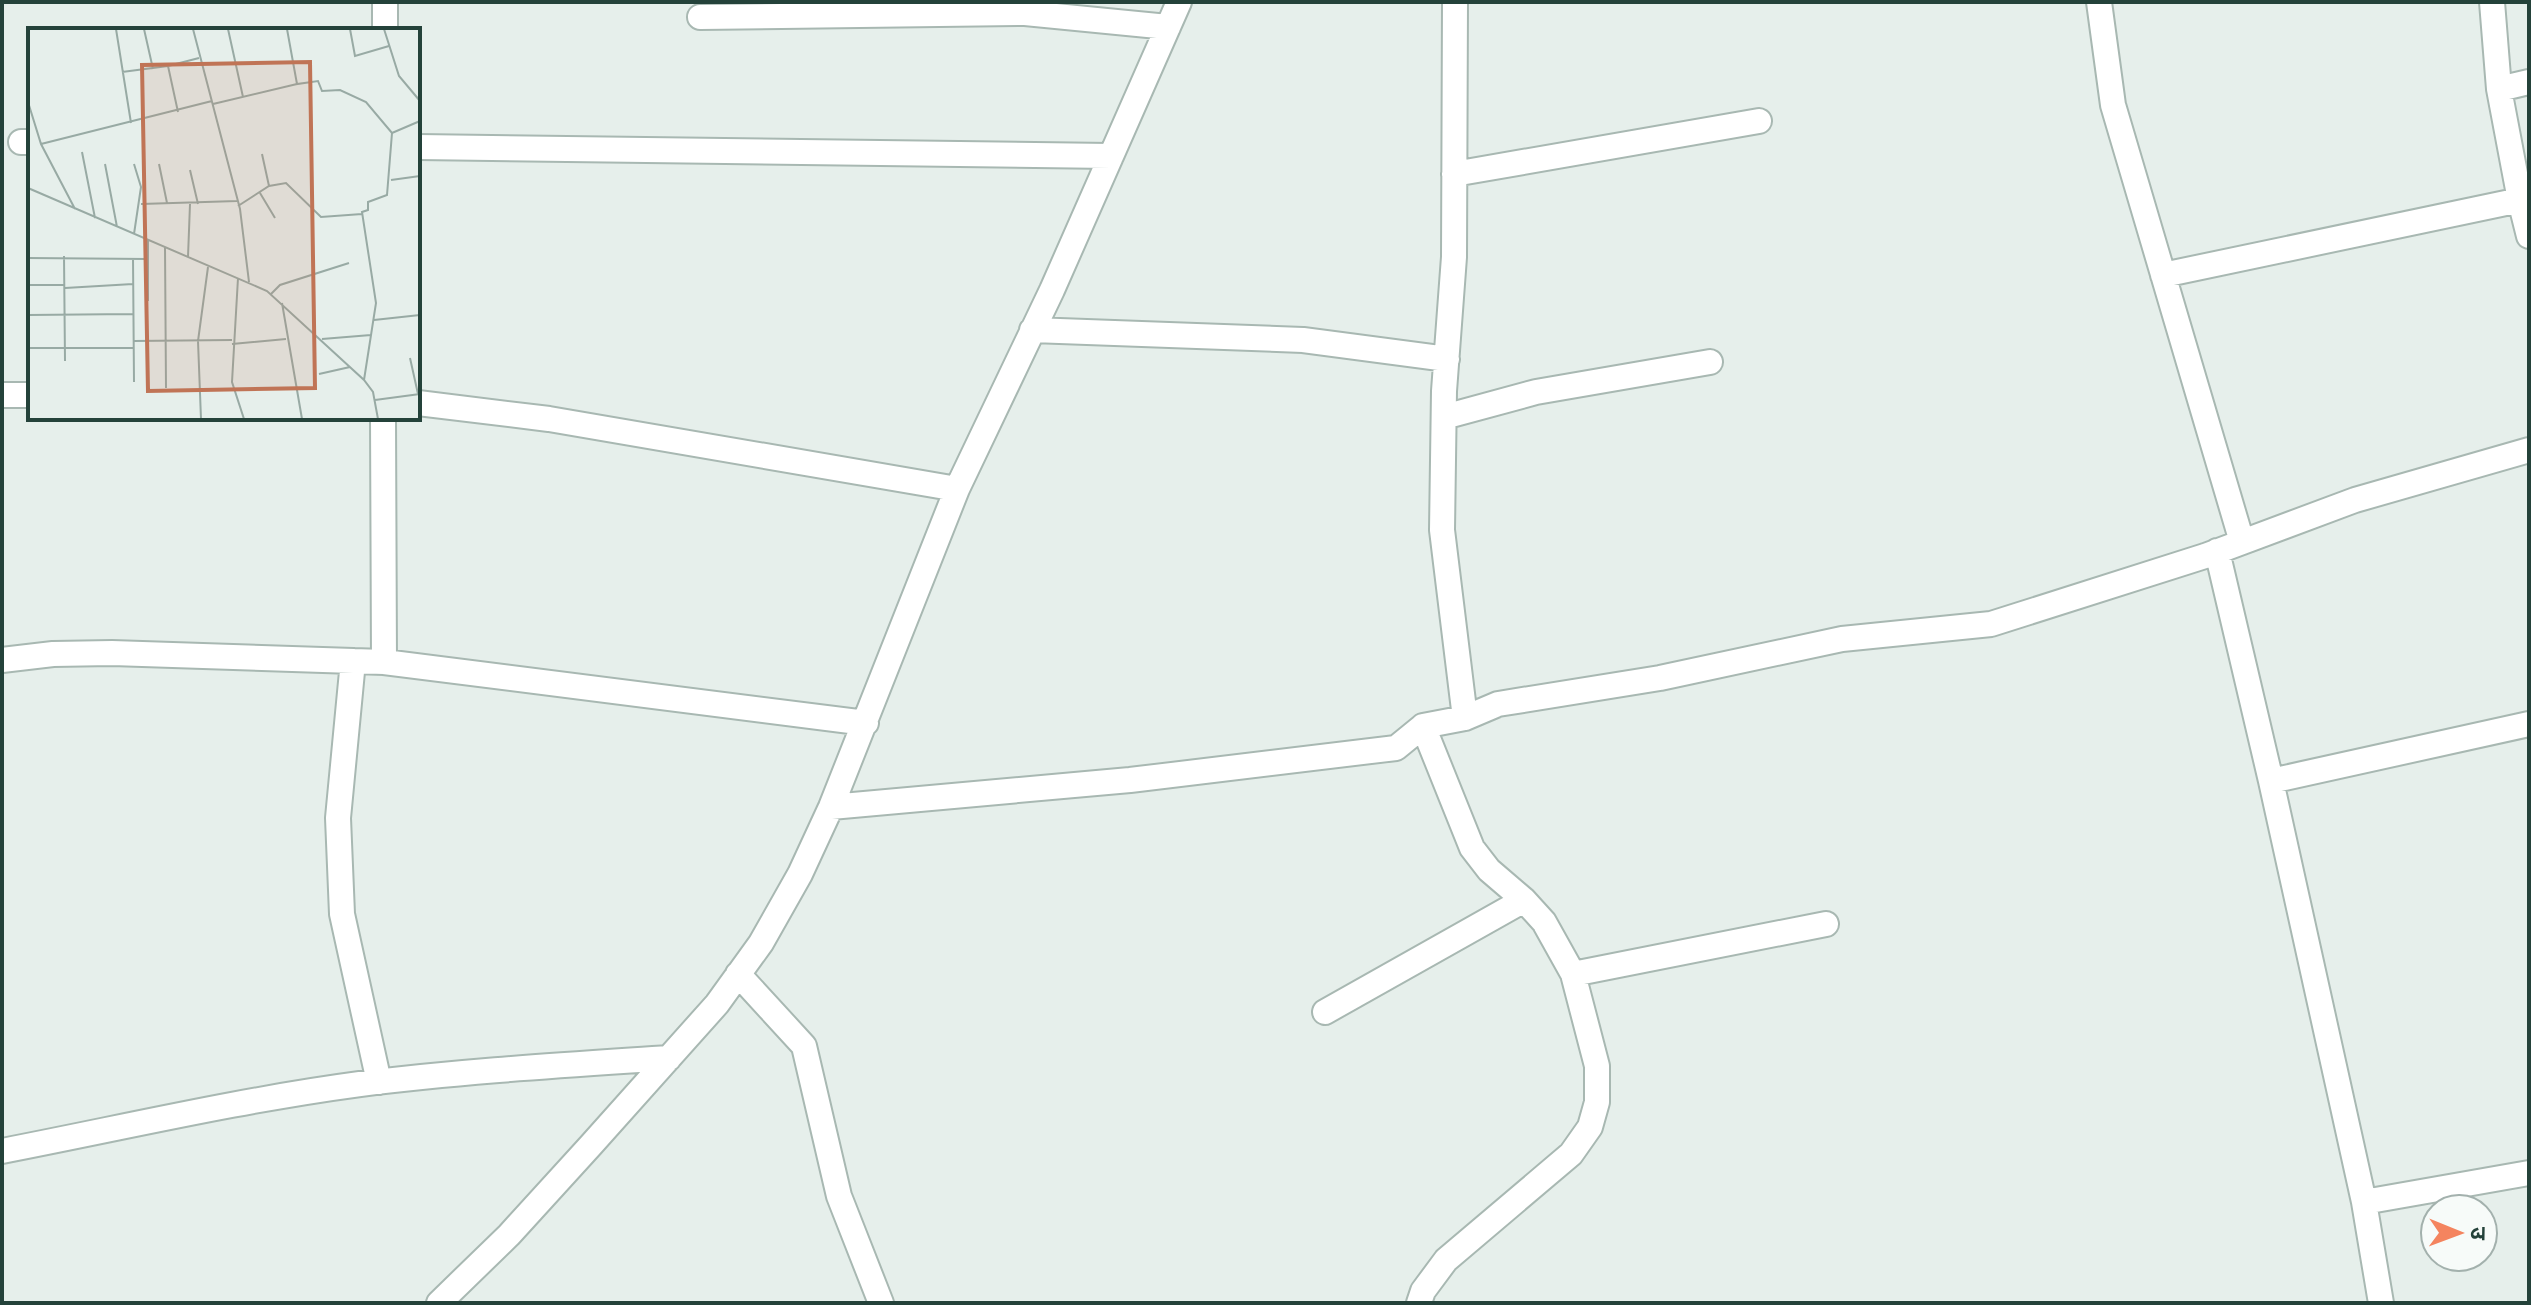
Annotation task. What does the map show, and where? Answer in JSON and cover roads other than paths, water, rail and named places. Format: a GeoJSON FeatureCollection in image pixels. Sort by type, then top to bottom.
{"type":"FeatureCollection","features":[{"type":"Feature","properties":{"kind":"street"},"geometry":{"type":"LineString","coordinates":[[385,2],[385,28]]}},
{"type":"Feature","properties":{"kind":"street"},"geometry":{"type":"LineString","coordinates":[[439,1303],[509,1235],[669,1058],[717,1004],[761,943],[800,874],[831,807],[957,489],[1179,2]]}},
{"type":"Feature","properties":{"kind":"street"},"geometry":{"type":"LineString","coordinates":[[1455,2],[1454,257],[1444,417],[1442,530],[1465,718]]}},
{"type":"Feature","properties":{"kind":"street"},"geometry":{"type":"LineString","coordinates":[[2099,2],[2113,105],[2242,542]]}},
{"type":"Feature","properties":{"kind":"street"},"geometry":{"type":"LineString","coordinates":[[2492,2],[2499,89],[2529,236]]}},
{"type":"Feature","properties":{"kind":"street"},"geometry":{"type":"LineString","coordinates":[[700,17],[1026,7],[1168,27]]}},
{"type":"Feature","properties":{"kind":"street"},"geometry":{"type":"LineString","coordinates":[[2499,89],[2529,82]]}},
{"type":"Feature","properties":{"kind":"street"},"geometry":{"type":"LineString","coordinates":[[1454,174],[1759,121]]}},
{"type":"Feature","properties":{"kind":"street"},"geometry":{"type":"LineString","coordinates":[[420,147],[1111,156]]}},
{"type":"Feature","properties":{"kind":"street"},"geometry":{"type":"LineString","coordinates":[[2163,275],[2520,200]]}},
{"type":"Feature","properties":{"kind":"street"},"geometry":{"type":"LineString","coordinates":[[1032,330],[1303,340],[1447,359]]}},
{"type":"Feature","properties":{"kind":"street"},"geometry":{"type":"LineString","coordinates":[[1444,417],[1536,392],[1710,362]]}},
{"type":"Feature","properties":{"kind":"street"},"geometry":{"type":"LineString","coordinates":[[2,395],[28,395]]}},
{"type":"Feature","properties":{"kind":"street"},"geometry":{"type":"LineString","coordinates":[[420,403],[549,419],[957,489]]}},
{"type":"Feature","properties":{"kind":"street"},"geometry":{"type":"LineString","coordinates":[[383,420],[384,662]]}},
{"type":"Feature","properties":{"kind":"street"},"geometry":{"type":"LineString","coordinates":[[831,807],[1130,780],[1396,748],[1423,726],[1465,718],[1498,704],[1660,678],[1842,639],[1991,624],[2217,551],[2355,500],[2529,450]]}},
{"type":"Feature","properties":{"kind":"street"},"geometry":{"type":"LineString","coordinates":[[2217,551],[2364,1202],[2381,1303]]}},
{"type":"Feature","properties":{"kind":"street"},"geometry":{"type":"LineString","coordinates":[[2,660],[53,654],[112,653],[384,662],[866,723]]}},
{"type":"Feature","properties":{"kind":"street"},"geometry":{"type":"LineString","coordinates":[[353,661],[338,818],[342,914],[379,1082]]}},
{"type":"Feature","properties":{"kind":"street"},"geometry":{"type":"LineString","coordinates":[[2271,781],[2529,724]]}},
{"type":"Feature","properties":{"kind":"street"},"geometry":{"type":"LineString","coordinates":[[1419,1303],[1423,1291],[1446,1260],[1571,1154],[1590,1127],[1597,1102],[1597,1066],[1573,974],[1544,922],[1489,870],[1472,848],[1423,726]]}},
{"type":"Feature","properties":{"kind":"street"},"geometry":{"type":"LineString","coordinates":[[1325,1012],[1524,900]]}},
{"type":"Feature","properties":{"kind":"street"},"geometry":{"type":"LineString","coordinates":[[1573,974],[1826,924]]}},
{"type":"Feature","properties":{"kind":"street"},"geometry":{"type":"LineString","coordinates":[[738,974],[804,1046],[839,1196],[881,1303]]}},
{"type":"Feature","properties":{"kind":"street"},"geometry":{"type":"LineString","coordinates":[[2,1151],[239,1105],[379,1082],[469,1072],[669,1058]]}},
{"type":"Feature","properties":{"kind":"street"},"geometry":{"type":"LineString","coordinates":[[2364,1202],[2529,1173]]}}]}
